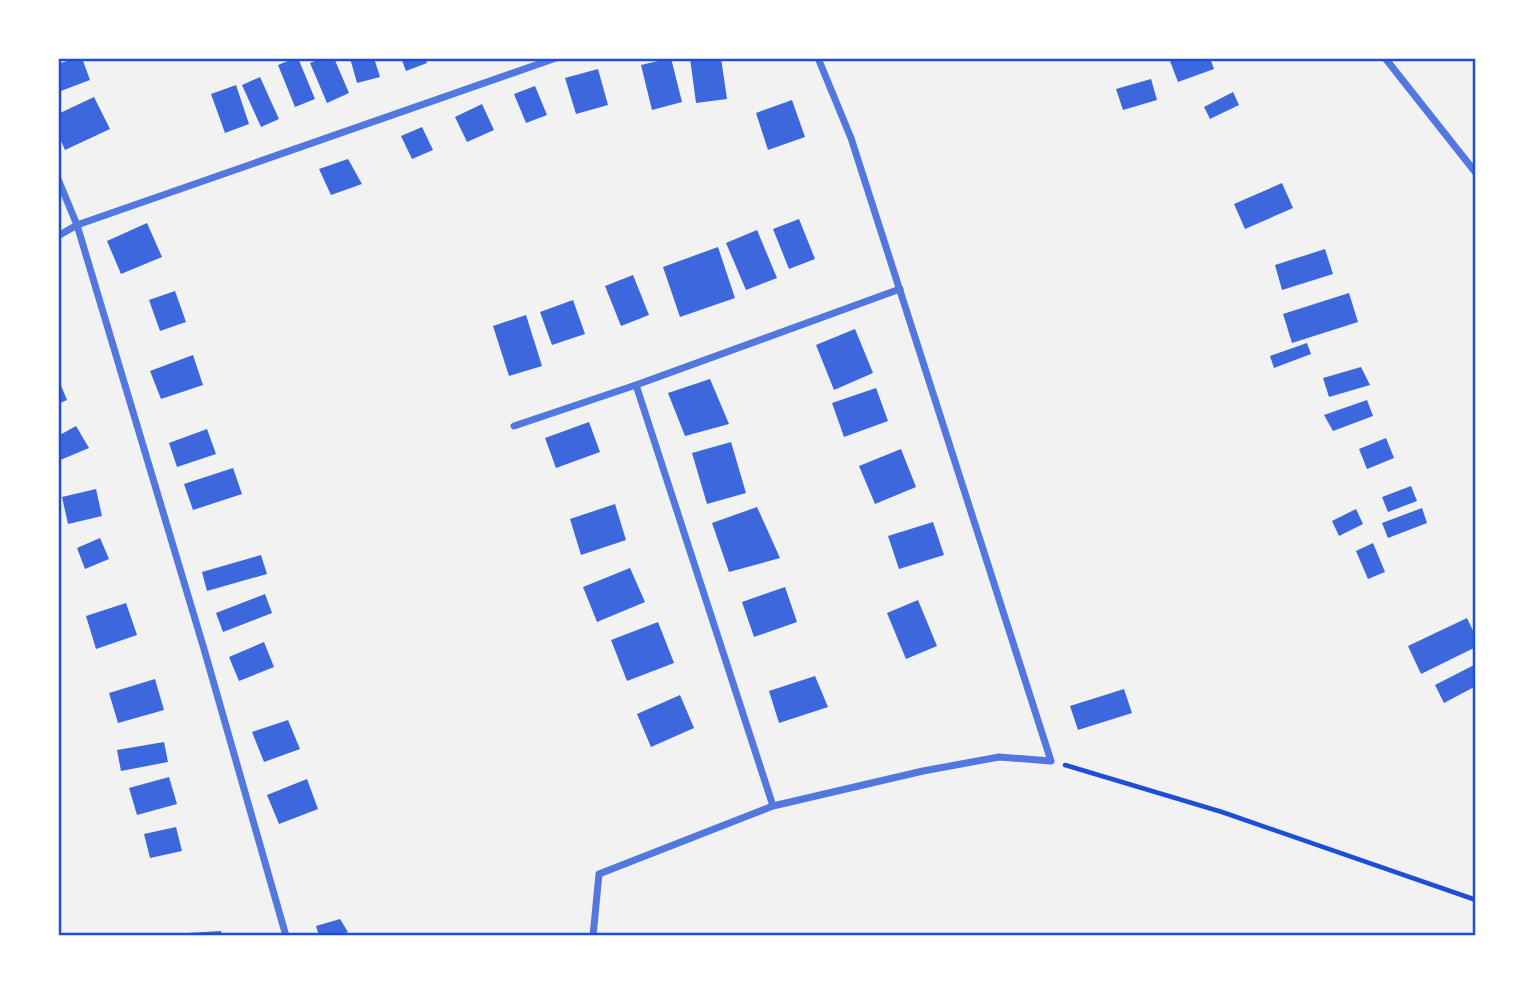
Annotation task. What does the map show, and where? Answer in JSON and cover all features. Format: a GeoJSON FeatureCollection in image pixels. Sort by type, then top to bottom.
{"type":"FeatureCollection","features":[{"type":"Feature","properties":{"kind":"street"},"geometry":{"type":"LineString","coordinates":[[58,236],[76,225],[556,58]]}},
{"type":"Feature","properties":{"kind":"street"},"geometry":{"type":"LineString","coordinates":[[593,936],[599,874],[774,806],[923,771],[999,757],[1051,761],[851,138],[818,58]]}},
{"type":"Feature","properties":{"kind":"street"},"geometry":{"type":"LineString","coordinates":[[1385,58],[1476,173]]}},
{"type":"Feature","properties":{"kind":"street"},"geometry":{"type":"LineString","coordinates":[[58,179],[76,225],[204,649],[286,936]]}},
{"type":"Feature","properties":{"kind":"street"},"geometry":{"type":"LineString","coordinates":[[514,426],[636,385],[900,289]]}},
{"type":"Feature","properties":{"kind":"street"},"geometry":{"type":"LineString","coordinates":[[636,385],[774,806]]}},
{"type":"Feature","properties":{"kind":"path"},"geometry":{"type":"LineString","coordinates":[[1051,761],[1222,812],[1476,900]]}},
{"type":"Feature","properties":{"kind":"building"},"geometry":{"type":"Polygon","coordinates":[[[82,58],[90,80],[58,92],[58,64],[82,58]]]}},
{"type":"Feature","properties":{"kind":"building"},"geometry":{"type":"Polygon","coordinates":[[[298,58],[315,99],[295,107],[278,65],[298,58]]]}},
{"type":"Feature","properties":{"kind":"building"},"geometry":{"type":"Polygon","coordinates":[[[322,58],[334,58],[349,93],[327,103],[310,63],[322,58]]]}},
{"type":"Feature","properties":{"kind":"building"},"geometry":{"type":"Polygon","coordinates":[[[350,58],[374,58],[380,77],[357,83],[350,58]]]}},
{"type":"Feature","properties":{"kind":"building"},"geometry":{"type":"Polygon","coordinates":[[[401,58],[425,58],[427,63],[406,71],[401,58]]]}},
{"type":"Feature","properties":{"kind":"building"},"geometry":{"type":"Polygon","coordinates":[[[671,58],[682,102],[652,110],[641,65],[671,58]]]}},
{"type":"Feature","properties":{"kind":"building"},"geometry":{"type":"Polygon","coordinates":[[[690,58],[721,58],[727,99],[696,103],[690,58]]]}},
{"type":"Feature","properties":{"kind":"building"},"geometry":{"type":"Polygon","coordinates":[[[1179,58],[1210,58],[1214,69],[1178,82],[1170,61],[1179,58]]]}},
{"type":"Feature","properties":{"kind":"building"},"geometry":{"type":"Polygon","coordinates":[[[598,69],[608,105],[576,114],[565,78],[598,69]]]}},
{"type":"Feature","properties":{"kind":"building"},"geometry":{"type":"Polygon","coordinates":[[[260,77],[279,119],[261,127],[242,85],[260,77]]]}},
{"type":"Feature","properties":{"kind":"building"},"geometry":{"type":"Polygon","coordinates":[[[1151,79],[1157,100],[1123,110],[1116,89],[1151,79]]]}},
{"type":"Feature","properties":{"kind":"building"},"geometry":{"type":"Polygon","coordinates":[[[236,85],[249,124],[225,133],[211,94],[236,85]]]}},
{"type":"Feature","properties":{"kind":"building"},"geometry":{"type":"Polygon","coordinates":[[[535,86],[547,115],[526,123],[514,94],[535,86]]]}},
{"type":"Feature","properties":{"kind":"building"},"geometry":{"type":"Polygon","coordinates":[[[1233,92],[1239,105],[1210,119],[1204,107],[1233,92]]]}},
{"type":"Feature","properties":{"kind":"building"},"geometry":{"type":"Polygon","coordinates":[[[94,97],[110,129],[65,150],[58,134],[58,114],[94,97]]]}},
{"type":"Feature","properties":{"kind":"building"},"geometry":{"type":"Polygon","coordinates":[[[792,100],[805,137],[768,150],[756,113],[792,100]]]}},
{"type":"Feature","properties":{"kind":"building"},"geometry":{"type":"Polygon","coordinates":[[[482,104],[494,130],[467,142],[455,117],[482,104]]]}},
{"type":"Feature","properties":{"kind":"building"},"geometry":{"type":"Polygon","coordinates":[[[422,127],[433,150],[412,159],[401,136],[422,127]]]}},
{"type":"Feature","properties":{"kind":"building"},"geometry":{"type":"Polygon","coordinates":[[[348,159],[362,184],[331,195],[319,169],[348,159]]]}},
{"type":"Feature","properties":{"kind":"building"},"geometry":{"type":"Polygon","coordinates":[[[1282,183],[1293,208],[1245,229],[1234,204],[1282,183]]]}},
{"type":"Feature","properties":{"kind":"building"},"geometry":{"type":"Polygon","coordinates":[[[799,219],[815,259],[789,269],[773,229],[799,219]]]}},
{"type":"Feature","properties":{"kind":"building"},"geometry":{"type":"Polygon","coordinates":[[[147,223],[162,257],[121,274],[107,241],[147,223]]]}},
{"type":"Feature","properties":{"kind":"building"},"geometry":{"type":"Polygon","coordinates":[[[757,230],[777,278],[746,290],[726,243],[757,230]]]}},
{"type":"Feature","properties":{"kind":"building"},"geometry":{"type":"Polygon","coordinates":[[[718,247],[735,298],[680,317],[663,267],[718,247]]]}},
{"type":"Feature","properties":{"kind":"building"},"geometry":{"type":"Polygon","coordinates":[[[1325,249],[1333,274],[1282,290],[1275,265],[1325,249]]]}},
{"type":"Feature","properties":{"kind":"building"},"geometry":{"type":"Polygon","coordinates":[[[633,275],[649,315],[621,326],[605,286],[633,275]]]}},
{"type":"Feature","properties":{"kind":"building"},"geometry":{"type":"Polygon","coordinates":[[[175,291],[186,322],[160,331],[149,300],[175,291]]]}},
{"type":"Feature","properties":{"kind":"building"},"geometry":{"type":"Polygon","coordinates":[[[1349,293],[1358,322],[1292,343],[1283,314],[1349,293]]]}},
{"type":"Feature","properties":{"kind":"building"},"geometry":{"type":"Polygon","coordinates":[[[573,300],[585,334],[552,345],[540,312],[573,300]]]}},
{"type":"Feature","properties":{"kind":"building"},"geometry":{"type":"Polygon","coordinates":[[[526,315],[542,366],[509,376],[493,326],[526,315]]]}},
{"type":"Feature","properties":{"kind":"building"},"geometry":{"type":"Polygon","coordinates":[[[855,329],[873,373],[834,390],[816,345],[855,329]]]}},
{"type":"Feature","properties":{"kind":"building"},"geometry":{"type":"Polygon","coordinates":[[[1307,343],[1311,354],[1274,368],[1270,356],[1307,343]]]}},
{"type":"Feature","properties":{"kind":"building"},"geometry":{"type":"Polygon","coordinates":[[[193,355],[203,385],[161,399],[150,371],[193,355]]]}},
{"type":"Feature","properties":{"kind":"building"},"geometry":{"type":"Polygon","coordinates":[[[1361,367],[1370,385],[1329,397],[1323,378],[1361,367]]]}},
{"type":"Feature","properties":{"kind":"building"},"geometry":{"type":"Polygon","coordinates":[[[58,378],[67,400],[58,404],[58,378]]]}},
{"type":"Feature","properties":{"kind":"building"},"geometry":{"type":"Polygon","coordinates":[[[710,379],[729,424],[685,436],[668,393],[710,379]]]}},
{"type":"Feature","properties":{"kind":"building"},"geometry":{"type":"Polygon","coordinates":[[[876,388],[888,421],[844,437],[832,403],[876,388]]]}},
{"type":"Feature","properties":{"kind":"building"},"geometry":{"type":"Polygon","coordinates":[[[1367,400],[1373,416],[1333,431],[1324,415],[1367,400]]]}},
{"type":"Feature","properties":{"kind":"building"},"geometry":{"type":"Polygon","coordinates":[[[589,422],[600,452],[556,468],[545,438],[589,422]]]}},
{"type":"Feature","properties":{"kind":"building"},"geometry":{"type":"Polygon","coordinates":[[[76,426],[89,448],[58,461],[58,436],[76,426]]]}},
{"type":"Feature","properties":{"kind":"building"},"geometry":{"type":"Polygon","coordinates":[[[207,429],[216,454],[177,467],[169,443],[207,429]]]}},
{"type":"Feature","properties":{"kind":"building"},"geometry":{"type":"Polygon","coordinates":[[[1386,438],[1394,458],[1367,469],[1359,449],[1386,438]]]}},
{"type":"Feature","properties":{"kind":"building"},"geometry":{"type":"Polygon","coordinates":[[[731,442],[746,493],[707,504],[692,453],[731,442]]]}},
{"type":"Feature","properties":{"kind":"building"},"geometry":{"type":"Polygon","coordinates":[[[901,449],[916,487],[875,504],[859,466],[901,449]]]}},
{"type":"Feature","properties":{"kind":"building"},"geometry":{"type":"Polygon","coordinates":[[[233,468],[242,494],[193,510],[184,484],[233,468]]]}},
{"type":"Feature","properties":{"kind":"building"},"geometry":{"type":"Polygon","coordinates":[[[1411,486],[1417,501],[1388,512],[1382,497],[1411,486]]]}},
{"type":"Feature","properties":{"kind":"building"},"geometry":{"type":"Polygon","coordinates":[[[96,489],[102,516],[68,524],[62,497],[96,489]]]}},
{"type":"Feature","properties":{"kind":"building"},"geometry":{"type":"Polygon","coordinates":[[[615,504],[626,540],[581,555],[570,519],[615,504]]]}},
{"type":"Feature","properties":{"kind":"building"},"geometry":{"type":"Polygon","coordinates":[[[757,507],[780,558],[729,572],[712,523],[757,507]]]}},
{"type":"Feature","properties":{"kind":"building"},"geometry":{"type":"Polygon","coordinates":[[[1422,508],[1427,523],[1388,538],[1382,523],[1422,508]]]}},
{"type":"Feature","properties":{"kind":"building"},"geometry":{"type":"Polygon","coordinates":[[[1356,509],[1363,524],[1339,536],[1332,521],[1356,509]]]}},
{"type":"Feature","properties":{"kind":"building"},"geometry":{"type":"Polygon","coordinates":[[[933,522],[944,555],[899,569],[888,536],[933,522]]]}},
{"type":"Feature","properties":{"kind":"building"},"geometry":{"type":"Polygon","coordinates":[[[100,538],[109,559],[85,569],[77,548],[100,538]]]}},
{"type":"Feature","properties":{"kind":"building"},"geometry":{"type":"Polygon","coordinates":[[[1373,543],[1385,572],[1368,579],[1356,551],[1373,543]]]}},
{"type":"Feature","properties":{"kind":"building"},"geometry":{"type":"Polygon","coordinates":[[[261,555],[267,574],[207,591],[202,572],[261,555]]]}},
{"type":"Feature","properties":{"kind":"building"},"geometry":{"type":"Polygon","coordinates":[[[630,568],[645,602],[597,622],[583,587],[630,568]]]}},
{"type":"Feature","properties":{"kind":"building"},"geometry":{"type":"Polygon","coordinates":[[[785,587],[797,622],[754,637],[742,602],[785,587]]]}},
{"type":"Feature","properties":{"kind":"building"},"geometry":{"type":"Polygon","coordinates":[[[265,594],[272,613],[223,632],[216,613],[265,594]]]}},
{"type":"Feature","properties":{"kind":"building"},"geometry":{"type":"Polygon","coordinates":[[[918,600],[937,646],[906,659],[887,613],[918,600]]]}},
{"type":"Feature","properties":{"kind":"building"},"geometry":{"type":"Polygon","coordinates":[[[126,603],[137,635],[96,649],[86,616],[126,603]]]}},
{"type":"Feature","properties":{"kind":"building"},"geometry":{"type":"Polygon","coordinates":[[[1467,618],[1476,637],[1476,647],[1421,674],[1408,646],[1467,618]]]}},
{"type":"Feature","properties":{"kind":"building"},"geometry":{"type":"Polygon","coordinates":[[[658,622],[674,663],[627,681],[611,640],[658,622]]]}},
{"type":"Feature","properties":{"kind":"building"},"geometry":{"type":"Polygon","coordinates":[[[264,642],[274,667],[239,681],[229,657],[264,642]]]}},
{"type":"Feature","properties":{"kind":"building"},"geometry":{"type":"Polygon","coordinates":[[[1476,664],[1476,686],[1444,703],[1435,685],[1476,664]]]}},
{"type":"Feature","properties":{"kind":"building"},"geometry":{"type":"Polygon","coordinates":[[[815,676],[828,707],[779,723],[769,691],[815,676]]]}},
{"type":"Feature","properties":{"kind":"building"},"geometry":{"type":"Polygon","coordinates":[[[155,679],[164,710],[118,723],[109,693],[155,679]]]}},
{"type":"Feature","properties":{"kind":"building"},"geometry":{"type":"Polygon","coordinates":[[[1124,689],[1132,713],[1078,730],[1070,706],[1124,689]]]}},
{"type":"Feature","properties":{"kind":"building"},"geometry":{"type":"Polygon","coordinates":[[[680,695],[694,728],[651,747],[637,714],[680,695]]]}},
{"type":"Feature","properties":{"kind":"building"},"geometry":{"type":"Polygon","coordinates":[[[288,720],[300,749],[264,762],[252,732],[288,720]]]}},
{"type":"Feature","properties":{"kind":"building"},"geometry":{"type":"Polygon","coordinates":[[[164,742],[168,762],[121,771],[117,750],[164,742]]]}},
{"type":"Feature","properties":{"kind":"building"},"geometry":{"type":"Polygon","coordinates":[[[169,777],[177,804],[137,815],[129,788],[169,777]]]}},
{"type":"Feature","properties":{"kind":"building"},"geometry":{"type":"Polygon","coordinates":[[[307,779],[318,809],[279,824],[267,795],[307,779]]]}},
{"type":"Feature","properties":{"kind":"building"},"geometry":{"type":"Polygon","coordinates":[[[176,827],[182,851],[150,858],[144,834],[176,827]]]}},
{"type":"Feature","properties":{"kind":"building"},"geometry":{"type":"Polygon","coordinates":[[[340,919],[348,932],[338,936],[319,936],[316,926],[340,919]]]}},
{"type":"Feature","properties":{"kind":"building"},"geometry":{"type":"Polygon","coordinates":[[[221,931],[222,936],[170,936],[170,934],[221,931]]]}}]}
